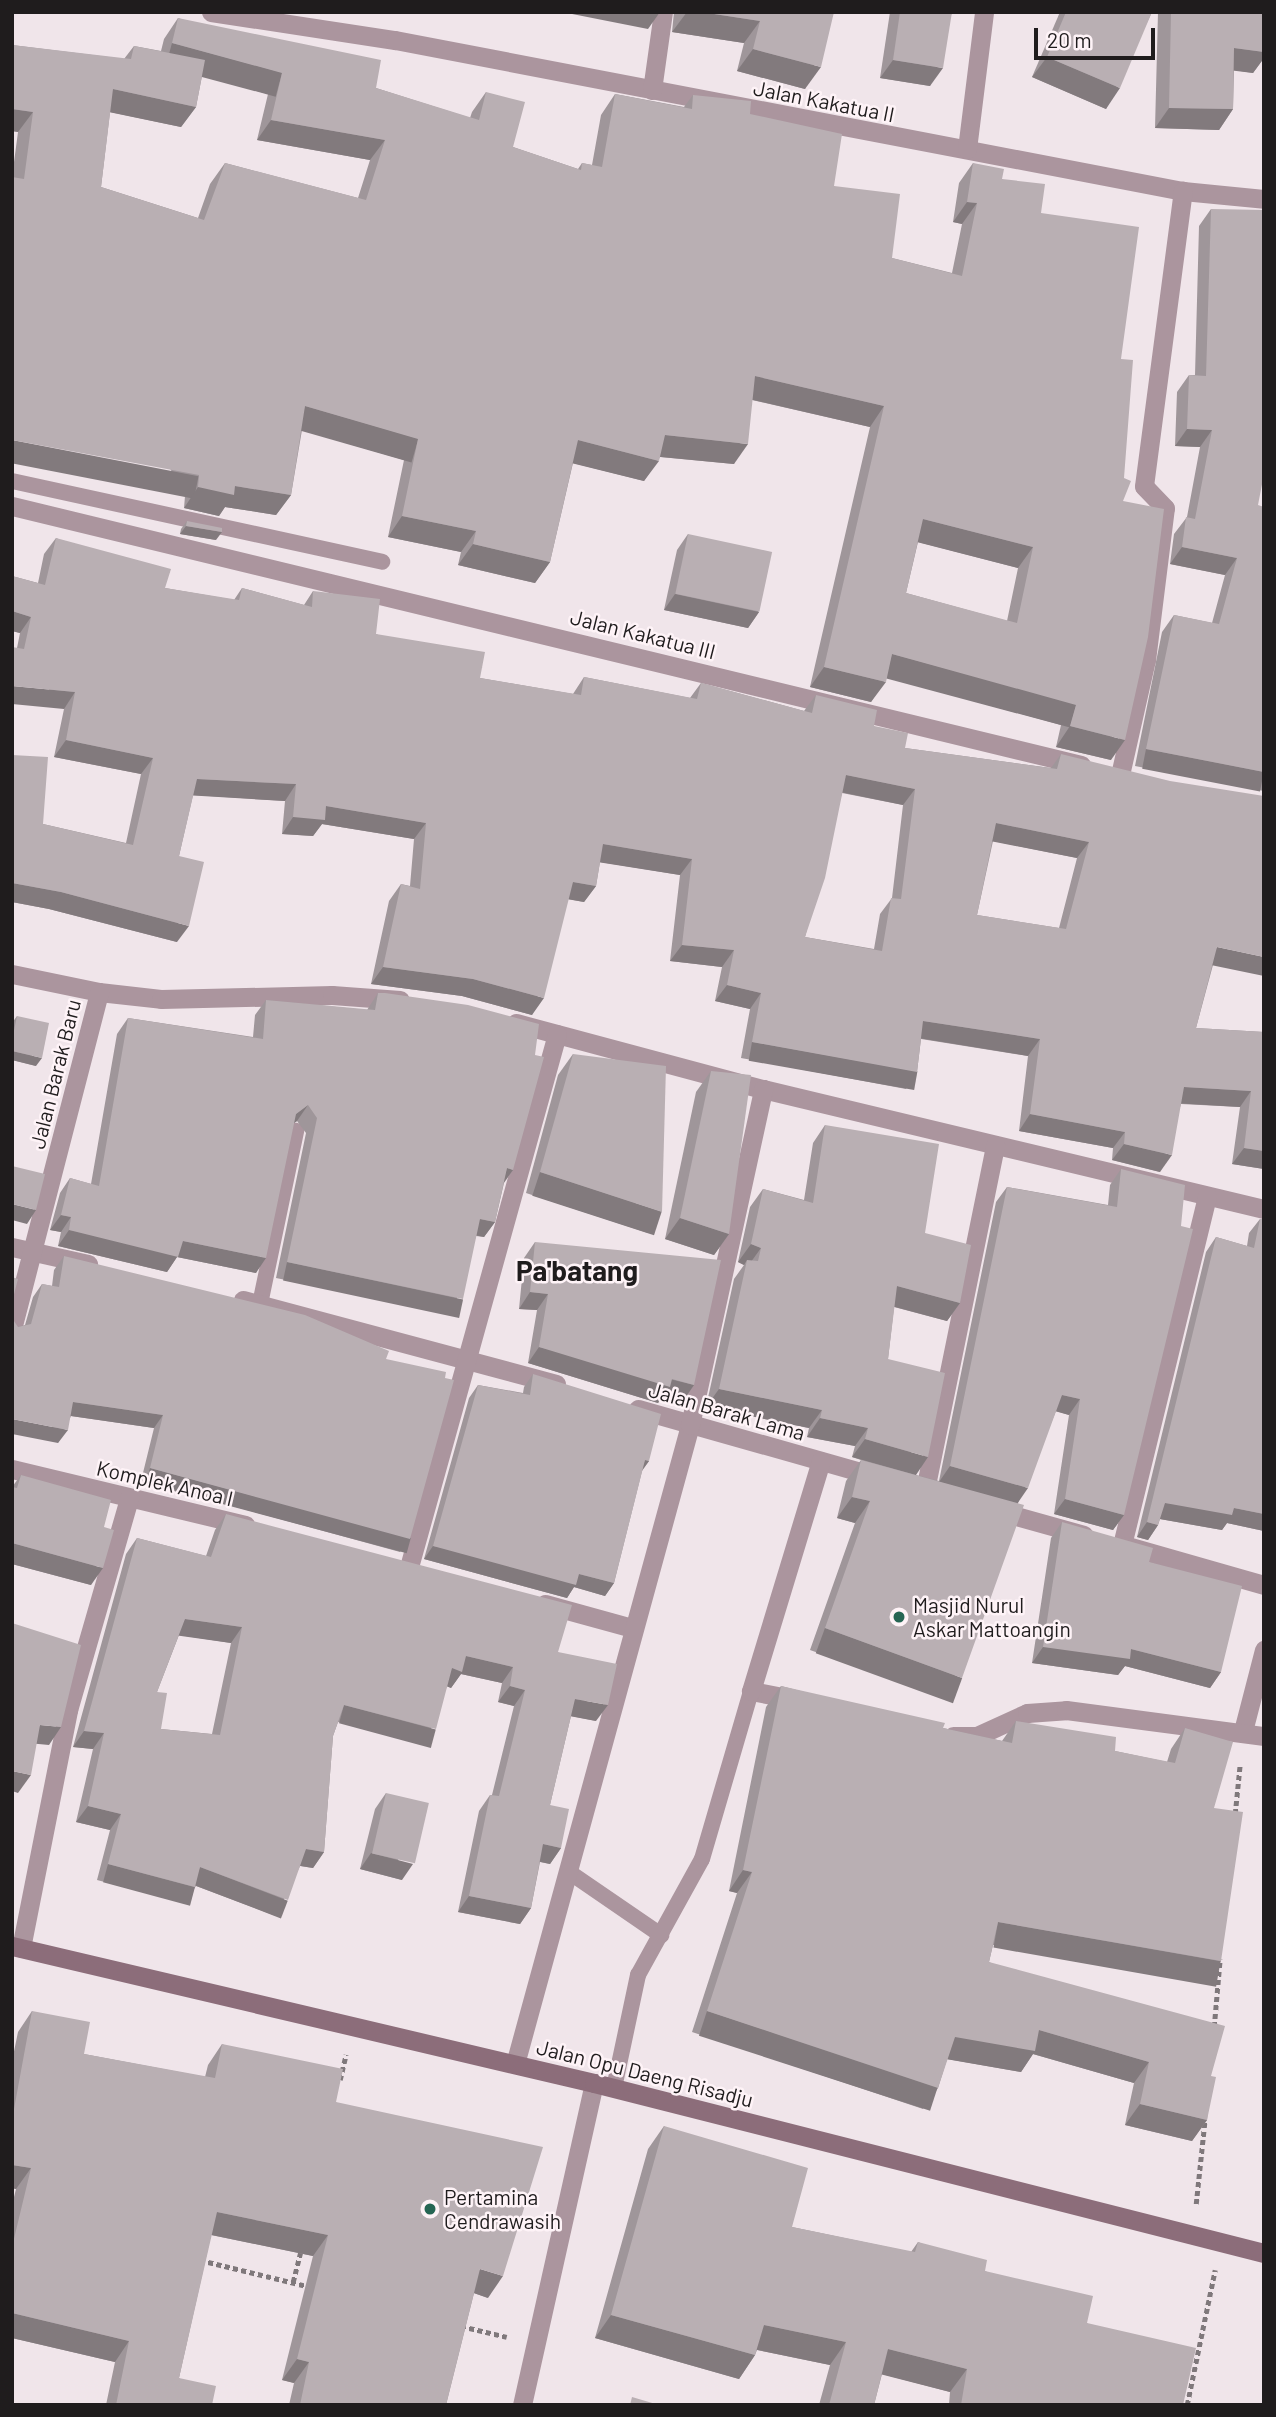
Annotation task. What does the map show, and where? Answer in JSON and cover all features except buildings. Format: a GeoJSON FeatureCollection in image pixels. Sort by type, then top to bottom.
{"type":"FeatureCollection","features":[{"type":"Feature","properties":{"kind":"main road","name":"Jalan Opu Daeng Risadju"},"geometry":{"type":"LineString","coordinates":[[17,1947],[352,2029],[594,2083],[1264,2253]]}},
{"type":"Feature","properties":{"kind":"street","name":"Jalan Kakatua II"},"geometry":{"type":"LineString","coordinates":[[211,12],[396,40],[1183,191],[1264,199]]}},
{"type":"Feature","properties":{"kind":"street"},"geometry":{"type":"LineString","coordinates":[[652,90],[663,12]]}},
{"type":"Feature","properties":{"kind":"street"},"geometry":{"type":"LineString","coordinates":[[967,149],[984,12]]}},
{"type":"Feature","properties":{"kind":"street"},"geometry":{"type":"LineString","coordinates":[[1120,775],[1146,660],[1165,508],[1144,486],[1183,191]]}},
{"type":"Feature","properties":{"kind":"street","name":"Jalan Kakatua III"},"geometry":{"type":"LineString","coordinates":[[12,506],[1140,780]]}},
{"type":"Feature","properties":{"kind":"street"},"geometry":{"type":"LineString","coordinates":[[12,974],[99,992],[209,1000],[375,996],[424,1003]]}},
{"type":"Feature","properties":{"kind":"street","name":"Jalan Barak Baru"},"geometry":{"type":"LineString","coordinates":[[12,1329],[35,1252],[99,992]]}},
{"type":"Feature","properties":{"kind":"street"},"geometry":{"type":"LineString","coordinates":[[497,1018],[763,1089],[1264,1209]]}},
{"type":"Feature","properties":{"kind":"street"},"geometry":{"type":"LineString","coordinates":[[409,1567],[557,1034]]}},
{"type":"Feature","properties":{"kind":"street"},"geometry":{"type":"LineString","coordinates":[[514,2064],[690,1425],[763,1089]]}},
{"type":"Feature","properties":{"kind":"street","name":"Jalan Barak Lama"},"geometry":{"type":"LineString","coordinates":[[612,1401],[932,1492],[995,1145]]}},
{"type":"Feature","properties":{"kind":"street"},"geometry":{"type":"LineString","coordinates":[[1122,1545],[1207,1196]]}},
{"type":"Feature","properties":{"kind":"street"},"geometry":{"type":"LineString","coordinates":[[12,1247],[114,1270]]}},
{"type":"Feature","properties":{"kind":"street"},"geometry":{"type":"LineString","coordinates":[[220,1295],[468,1357],[572,1389]]}},
{"type":"Feature","properties":{"kind":"street"},"geometry":{"type":"LineString","coordinates":[[813,1703],[751,1691],[821,1461]]}},
{"type":"Feature","properties":{"kind":"street","name":"Komplek Anoa I"},"geometry":{"type":"LineString","coordinates":[[12,1469],[265,1530]]}},
{"type":"Feature","properties":{"kind":"street"},"geometry":{"type":"LineString","coordinates":[[17,1947],[68,1710],[129,1498]]}},
{"type":"Feature","properties":{"kind":"street"},"geometry":{"type":"LineString","coordinates":[[978,1505],[1264,1585]]}},
{"type":"Feature","properties":{"kind":"street"},"geometry":{"type":"LineString","coordinates":[[383,1560],[435,1574]]}},
{"type":"Feature","properties":{"kind":"street"},"geometry":{"type":"LineString","coordinates":[[527,1600],[632,1628]]}},
{"type":"Feature","properties":{"kind":"street"},"geometry":{"type":"LineString","coordinates":[[1243,1731],[1264,1650]]}},
{"type":"Feature","properties":{"kind":"street"},"geometry":{"type":"LineString","coordinates":[[937,1732],[977,1736],[1027,1713],[1066,1710],[1243,1731],[1264,1736]]}},
{"type":"Feature","properties":{"kind":"street"},"geometry":{"type":"LineString","coordinates":[[522,2405],[594,2083]]}},
{"type":"Feature","properties":{"kind":"lane"},"geometry":{"type":"LineString","coordinates":[[12,481],[382,562]]}},
{"type":"Feature","properties":{"kind":"lane"},"geometry":{"type":"LineString","coordinates":[[260,1304],[296,1131]]}},
{"type":"Feature","properties":{"kind":"lane"},"geometry":{"type":"LineString","coordinates":[[614,2088],[638,1975],[702,1859],[751,1691]]}},
{"type":"Feature","properties":{"kind":"lane"},"geometry":{"type":"LineString","coordinates":[[569,1872],[661,1936]]}},
{"type":"Feature","properties":{"kind":"path"},"geometry":{"type":"LineString","coordinates":[[1233,1826],[1243,1731]]}},
{"type":"Feature","properties":{"kind":"path"},"geometry":{"type":"LineString","coordinates":[[1213,2029],[1221,1948]]}},
{"type":"Feature","properties":{"kind":"path"},"geometry":{"type":"LineString","coordinates":[[340,2082],[352,2029]]}},
{"type":"Feature","properties":{"kind":"path"},"geometry":{"type":"LineString","coordinates":[[1193,2233],[1205,2111]]}},
{"type":"Feature","properties":{"kind":"path"},"geometry":{"type":"LineString","coordinates":[[293,2282],[302,2242]]}},
{"type":"Feature","properties":{"kind":"path"},"geometry":{"type":"LineString","coordinates":[[1187,2405],[1221,2242]]}},
{"type":"Feature","properties":{"kind":"path"},"geometry":{"type":"LineString","coordinates":[[186,2256],[320,2289]]}},
{"type":"Feature","properties":{"kind":"path"},"geometry":{"type":"LineString","coordinates":[[454,2324],[535,2344]]}},
{"type":"Feature","properties":{"kind":"place","name":"Masjid Nurul Askar Mattoangin"},"geometry":{"type":"Point","coordinates":[899,1617]}},
{"type":"Feature","properties":{"kind":"place","name":"Pertamina Cendrawasih"},"geometry":{"type":"Point","coordinates":[430,2209]}},
{"type":"Feature","properties":{"kind":"district","name":"Pa'batang"},"geometry":{"type":"Point","coordinates":[577,1270]}}]}
